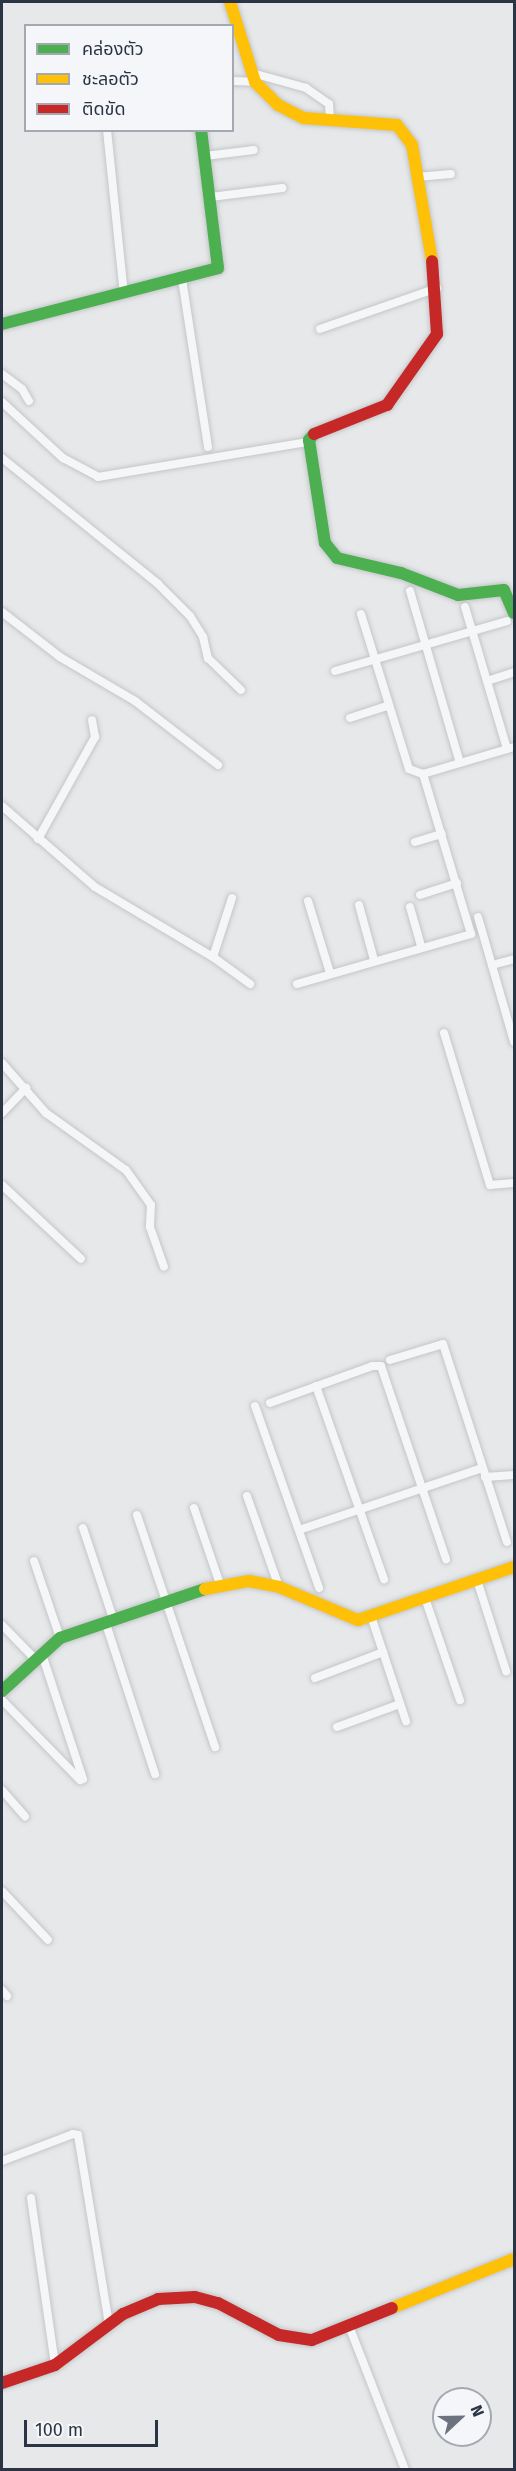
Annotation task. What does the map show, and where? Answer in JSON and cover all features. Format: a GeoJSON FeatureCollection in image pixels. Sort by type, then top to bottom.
{"type":"FeatureCollection","features":[{"type":"Feature","properties":{"kind":"street"},"geometry":{"type":"LineString","coordinates":[[2,402],[63,458],[90,476],[308,442],[318,430],[387,405],[436,338],[437,288],[412,146],[402,128],[386,122],[291,114],[253,78],[230,2]]}},
{"type":"Feature","properties":{"kind":"street"},"geometry":{"type":"LineString","coordinates":[[234,81],[253,78],[306,88],[329,104],[330,118]]}},
{"type":"Feature","properties":{"kind":"street"},"geometry":{"type":"LineString","coordinates":[[107,132],[124,294]]}},
{"type":"Feature","properties":{"kind":"street"},"geometry":{"type":"LineString","coordinates":[[2,324],[218,268],[220,260],[201,132]]}},
{"type":"Feature","properties":{"kind":"street"},"geometry":{"type":"LineString","coordinates":[[205,156],[254,150]]}},
{"type":"Feature","properties":{"kind":"street"},"geometry":{"type":"LineString","coordinates":[[417,177],[451,174]]}},
{"type":"Feature","properties":{"kind":"street"},"geometry":{"type":"LineString","coordinates":[[211,196],[282,188]]}},
{"type":"Feature","properties":{"kind":"street"},"geometry":{"type":"LineString","coordinates":[[182,279],[208,447]]}},
{"type":"Feature","properties":{"kind":"street"},"geometry":{"type":"LineString","coordinates":[[320,329],[437,288]]}},
{"type":"Feature","properties":{"kind":"street"},"geometry":{"type":"LineString","coordinates":[[2,374],[29,401]]}},
{"type":"Feature","properties":{"kind":"street"},"geometry":{"type":"LineString","coordinates":[[308,442],[322,531],[330,553],[401,573],[458,596],[504,591],[511,617],[472,632],[335,671]]}},
{"type":"Feature","properties":{"kind":"street"},"geometry":{"type":"LineString","coordinates":[[2,459],[140,570],[190,616],[203,637],[208,658],[240,690]]}},
{"type":"Feature","properties":{"kind":"street"},"geometry":{"type":"LineString","coordinates":[[410,591],[424,646],[460,763]]}},
{"type":"Feature","properties":{"kind":"street"},"geometry":{"type":"LineString","coordinates":[[362,614],[404,761],[409,769],[423,774],[511,748],[487,681],[465,607]]}},
{"type":"Feature","properties":{"kind":"street"},"geometry":{"type":"LineString","coordinates":[[2,612],[60,657],[135,701],[218,765]]}},
{"type":"Feature","properties":{"kind":"street"},"geometry":{"type":"LineString","coordinates":[[487,681],[514,672]]}},
{"type":"Feature","properties":{"kind":"street"},"geometry":{"type":"LineString","coordinates":[[350,718],[388,706]]}},
{"type":"Feature","properties":{"kind":"street"},"geometry":{"type":"LineString","coordinates":[[38,839],[95,737],[92,720]]}},
{"type":"Feature","properties":{"kind":"street"},"geometry":{"type":"LineString","coordinates":[[297,984],[422,946],[471,934],[423,774]]}},
{"type":"Feature","properties":{"kind":"street"},"geometry":{"type":"LineString","coordinates":[[2,806],[95,887],[213,957],[250,984]]}},
{"type":"Feature","properties":{"kind":"street"},"geometry":{"type":"LineString","coordinates":[[415,842],[442,834]]}},
{"type":"Feature","properties":{"kind":"street"},"geometry":{"type":"LineString","coordinates":[[420,895],[457,883]]}},
{"type":"Feature","properties":{"kind":"street"},"geometry":{"type":"LineString","coordinates":[[213,957],[232,898]]}},
{"type":"Feature","properties":{"kind":"street"},"geometry":{"type":"LineString","coordinates":[[308,901],[330,973]]}},
{"type":"Feature","properties":{"kind":"street"},"geometry":{"type":"LineString","coordinates":[[359,905],[374,960]]}},
{"type":"Feature","properties":{"kind":"street"},"geometry":{"type":"LineString","coordinates":[[410,907],[422,946]]}},
{"type":"Feature","properties":{"kind":"street"},"geometry":{"type":"LineString","coordinates":[[478,916],[514,1042]]}},
{"type":"Feature","properties":{"kind":"street"},"geometry":{"type":"LineString","coordinates":[[492,965],[514,958]]}},
{"type":"Feature","properties":{"kind":"street"},"geometry":{"type":"LineString","coordinates":[[444,1033],[490,1185],[514,1183]]}},
{"type":"Feature","properties":{"kind":"street"},"geometry":{"type":"LineString","coordinates":[[2,1063],[46,1113],[117,1161],[136,1183],[151,1205],[150,1227],[164,1267]]}},
{"type":"Feature","properties":{"kind":"street"},"geometry":{"type":"LineString","coordinates":[[2,1113],[26,1089]]}},
{"type":"Feature","properties":{"kind":"street"},"geometry":{"type":"LineString","coordinates":[[2,1185],[81,1259]]}},
{"type":"Feature","properties":{"kind":"street"},"geometry":{"type":"LineString","coordinates":[[390,1360],[443,1344],[507,1542]]}},
{"type":"Feature","properties":{"kind":"street"},"geometry":{"type":"LineString","coordinates":[[270,1403],[372,1366],[381,1366],[446,1559]]}},
{"type":"Feature","properties":{"kind":"street"},"geometry":{"type":"LineString","coordinates":[[316,1386],[384,1579]]}},
{"type":"Feature","properties":{"kind":"street"},"geometry":{"type":"LineString","coordinates":[[255,1406],[319,1588]]}},
{"type":"Feature","properties":{"kind":"street"},"geometry":{"type":"LineString","coordinates":[[299,1530],[482,1468]]}},
{"type":"Feature","properties":{"kind":"street"},"geometry":{"type":"LineString","coordinates":[[485,1477],[514,1475]]}},
{"type":"Feature","properties":{"kind":"street"},"geometry":{"type":"LineString","coordinates":[[247,1496],[279,1587]]}},
{"type":"Feature","properties":{"kind":"street"},"geometry":{"type":"LineString","coordinates":[[194,1508],[220,1584]]}},
{"type":"Feature","properties":{"kind":"street"},"geometry":{"type":"LineString","coordinates":[[137,1515],[215,1747]]}},
{"type":"Feature","properties":{"kind":"street"},"geometry":{"type":"LineString","coordinates":[[83,1528],[155,1774]]}},
{"type":"Feature","properties":{"kind":"street"},"geometry":{"type":"LineString","coordinates":[[34,1560],[60,1638]]}},
{"type":"Feature","properties":{"kind":"street"},"geometry":{"type":"LineString","coordinates":[[2,1691],[60,1638],[220,1584],[249,1581],[279,1587],[355,1619],[371,1616],[514,1567]]}},
{"type":"Feature","properties":{"kind":"street"},"geometry":{"type":"LineString","coordinates":[[477,1580],[506,1671]]}},
{"type":"Feature","properties":{"kind":"street"},"geometry":{"type":"LineString","coordinates":[[425,1598],[460,1700]]}},
{"type":"Feature","properties":{"kind":"street"},"geometry":{"type":"LineString","coordinates":[[371,1616],[406,1722]]}},
{"type":"Feature","properties":{"kind":"street"},"geometry":{"type":"LineString","coordinates":[[2,1625],[39,1657],[83,1779],[80,1780],[2,1700]]}},
{"type":"Feature","properties":{"kind":"street"},"geometry":{"type":"LineString","coordinates":[[315,1678],[383,1652]]}},
{"type":"Feature","properties":{"kind":"street"},"geometry":{"type":"LineString","coordinates":[[337,1727],[400,1704]]}},
{"type":"Feature","properties":{"kind":"street"},"geometry":{"type":"LineString","coordinates":[[2,1790],[25,1816]]}},
{"type":"Feature","properties":{"kind":"street"},"geometry":{"type":"LineString","coordinates":[[2,1891],[48,1940]]}},
{"type":"Feature","properties":{"kind":"street"},"geometry":{"type":"LineString","coordinates":[[2,2161],[74,2134],[78,2135],[109,2324]]}},
{"type":"Feature","properties":{"kind":"street"},"geometry":{"type":"LineString","coordinates":[[31,2198],[55,2365]]}},
{"type":"Feature","properties":{"kind":"street"},"geometry":{"type":"LineString","coordinates":[[2,2383],[55,2365],[109,2324],[158,2299],[195,2297],[240,2312],[279,2335],[299,2340],[318,2339],[514,2259]]}},
{"type":"Feature","properties":{"kind":"street"},"geometry":{"type":"LineString","coordinates":[[349,2326],[405,2469]]}},
{"type":"Feature","properties":{"kind":"traffic: fast"},"geometry":{"type":"LineString","coordinates":[[2,324],[218,268],[201,132]]}},
{"type":"Feature","properties":{"kind":"traffic: fast"},"geometry":{"type":"LineString","coordinates":[[314,434],[309,440],[325,543],[337,558],[401,573],[458,595],[504,590],[514,613]]}},
{"type":"Feature","properties":{"kind":"traffic: fast"},"geometry":{"type":"LineString","coordinates":[[2,1691],[60,1638],[205,1589]]}},
{"type":"Feature","properties":{"kind":"traffic: slow"},"geometry":{"type":"LineString","coordinates":[[230,2],[255,82],[278,105],[304,118],[397,125],[412,145],[432,261]]}},
{"type":"Feature","properties":{"kind":"traffic: slow"},"geometry":{"type":"LineString","coordinates":[[205,1589],[249,1581],[279,1587],[358,1620],[514,1567]]}},
{"type":"Feature","properties":{"kind":"traffic: slow"},"geometry":{"type":"LineString","coordinates":[[392,2308],[514,2259]]}},
{"type":"Feature","properties":{"kind":"traffic: jam"},"geometry":{"type":"LineString","coordinates":[[314,434],[387,405],[437,334],[432,261]]}},
{"type":"Feature","properties":{"kind":"traffic: jam"},"geometry":{"type":"LineString","coordinates":[[2,2383],[55,2365],[123,2314],[158,2299],[195,2297],[218,2303],[279,2335],[312,2340],[392,2308]]}}]}
